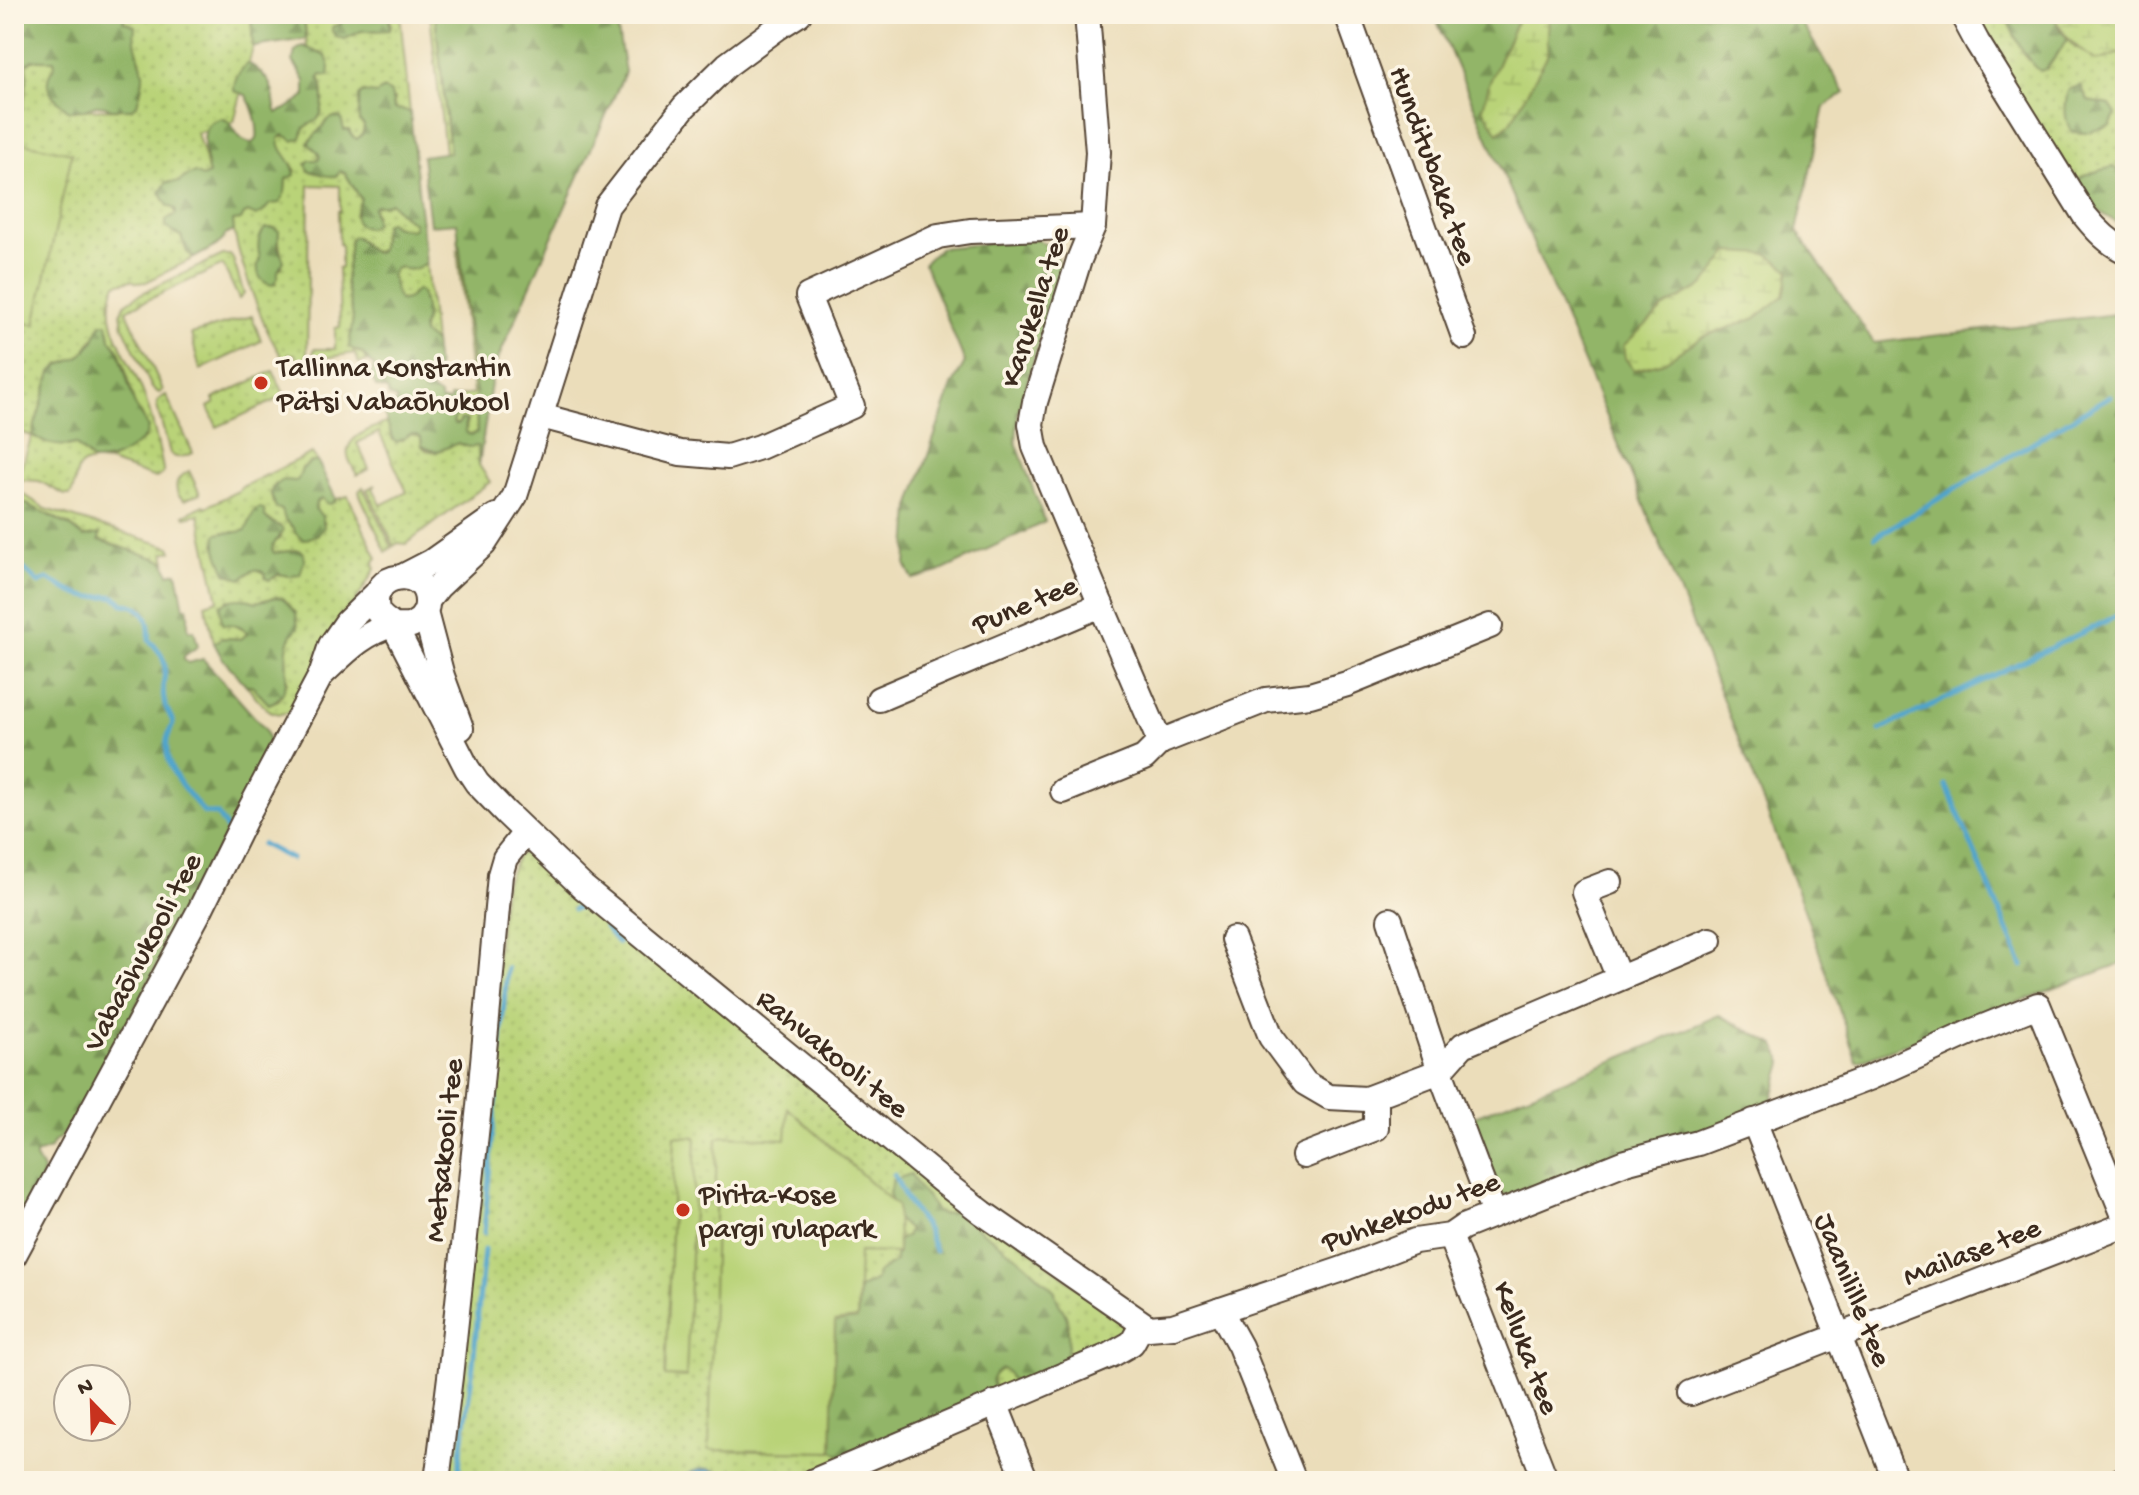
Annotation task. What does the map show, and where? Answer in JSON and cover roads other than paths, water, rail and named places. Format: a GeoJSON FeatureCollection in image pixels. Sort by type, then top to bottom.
{"type":"FeatureCollection","features":[{"type":"Feature","properties":{"kind":"street"},"geometry":{"type":"LineString","coordinates":[[504,510],[431,562],[389,580],[379,591],[377,607],[380,615],[393,626],[415,624],[438,587],[484,544],[515,496],[607,206],[684,107],[727,65],[799,14]]}},
{"type":"Feature","properties":{"kind":"street","name":"Karukella tee"},"geometry":{"type":"LineString","coordinates":[[1087,14],[1098,152],[1093,226],[1079,260],[1031,424],[1035,447],[1101,605]]}},
{"type":"Feature","properties":{"kind":"street","name":"Hunditubaka tee"},"geometry":{"type":"LineString","coordinates":[[1347,14],[1464,337]]}},
{"type":"Feature","properties":{"kind":"street"},"geometry":{"type":"LineString","coordinates":[[1962,14],[2085,216],[2102,236],[2125,251]]}},
{"type":"Feature","properties":{"kind":"street"},"geometry":{"type":"LineString","coordinates":[[541,416],[680,453],[728,457],[760,447],[852,406],[808,296],[938,236],[970,231],[1093,226]]}},
{"type":"Feature","properties":{"kind":"street"},"geometry":{"type":"LineString","coordinates":[[402,577],[420,584],[424,589],[426,607]]}},
{"type":"Feature","properties":{"kind":"street","name":"Vabaõhukooli tee"},"geometry":{"type":"LineString","coordinates":[[14,1255],[194,922],[321,675],[331,645],[359,608],[379,591]]}},
{"type":"Feature","properties":{"kind":"street","name":"Pune tee"},"geometry":{"type":"LineString","coordinates":[[879,699],[1101,605],[1160,742]]}},
{"type":"Feature","properties":{"kind":"street","name":"Rahvakooli tee"},"geometry":{"type":"LineString","coordinates":[[426,607],[438,664],[458,721],[502,809]]}},
{"type":"Feature","properties":{"kind":"street","name":"Rahvakooli tee"},"geometry":{"type":"LineString","coordinates":[[393,626],[467,768],[477,783],[525,833],[639,935],[943,1182],[1142,1325]]}},
{"type":"Feature","properties":{"kind":"street","name":"Vabaõhukooli tee"},"geometry":{"type":"LineString","coordinates":[[321,675],[361,640],[393,626]]}},
{"type":"Feature","properties":{"kind":"street"},"geometry":{"type":"LineString","coordinates":[[1063,791],[1144,758],[1160,742],[1266,700],[1310,695],[1347,684],[1490,626]]}},
{"type":"Feature","properties":{"kind":"street","name":"Metsakooli tee"},"geometry":{"type":"LineString","coordinates":[[437,1481],[481,1091],[500,875],[505,858],[525,833]]}},
{"type":"Feature","properties":{"kind":"street"},"geometry":{"type":"LineString","coordinates":[[1610,882],[1584,892],[1619,978]]}},
{"type":"Feature","properties":{"kind":"street"},"geometry":{"type":"LineString","coordinates":[[1390,920],[1440,1071],[1494,1214]]}},
{"type":"Feature","properties":{"kind":"street"},"geometry":{"type":"LineString","coordinates":[[1233,939],[1271,1037],[1305,1083],[1329,1097],[1366,1099],[1440,1071],[1463,1045],[1710,940]]}},
{"type":"Feature","properties":{"kind":"street","name":"Puhkekodu tee"},"geometry":{"type":"LineString","coordinates":[[1142,1325],[1153,1329],[1165,1328],[1340,1270],[1415,1241],[1450,1236],[1463,1227],[1625,1162],[1698,1143],[1869,1078],[2038,1005],[2125,1218]]}},
{"type":"Feature","properties":{"kind":"street"},"geometry":{"type":"LineString","coordinates":[[1304,1156],[1376,1128],[1376,1096]]}},
{"type":"Feature","properties":{"kind":"street","name":"Jaanilille tee"},"geometry":{"type":"LineString","coordinates":[[1754,1121],[1896,1481]]}},
{"type":"Feature","properties":{"kind":"street","name":"Mailase tee"},"geometry":{"type":"LineString","coordinates":[[1691,1393],[2125,1225]]}},
{"type":"Feature","properties":{"kind":"street","name":"Kelluka tee"},"geometry":{"type":"LineString","coordinates":[[1450,1236],[1546,1481]]}},
{"type":"Feature","properties":{"kind":"street"},"geometry":{"type":"LineString","coordinates":[[1220,1310],[1240,1346],[1294,1481]]}},
{"type":"Feature","properties":{"kind":"street"},"geometry":{"type":"LineString","coordinates":[[814,1481],[1119,1350],[1135,1339],[1142,1325]]}},
{"type":"Feature","properties":{"kind":"street"},"geometry":{"type":"LineString","coordinates":[[995,1403],[1026,1481]]}},
{"type":"Feature","properties":{"kind":"street"},"geometry":{"type":"LineString","coordinates":[[2119,1481],[2125,1479]]}},
{"type":"Feature","properties":{"kind":"water"},"geometry":{"type":"Polygon","coordinates":[[[709,1469],[756,1481],[700,1476],[687,1481],[671,1481],[709,1469]]]}},
{"type":"Feature","properties":{"kind":"waterway"},"geometry":{"type":"LineString","coordinates":[[1875,537],[2110,396]]}},
{"type":"Feature","properties":{"kind":"waterway"},"geometry":{"type":"LineString","coordinates":[[14,568],[24,569],[39,583],[47,579],[81,595],[113,597],[141,610],[149,626],[149,640],[165,665],[163,695],[173,722],[167,740],[169,761],[178,780],[204,813],[217,814],[226,828]]}},
{"type":"Feature","properties":{"kind":"waterway"},"geometry":{"type":"LineString","coordinates":[[1880,730],[2125,612]]}},
{"type":"Feature","properties":{"kind":"waterway"},"geometry":{"type":"LineString","coordinates":[[1946,785],[2023,966]]}},
{"type":"Feature","properties":{"kind":"waterway"},"geometry":{"type":"LineString","coordinates":[[262,844],[291,859]]}},
{"type":"Feature","properties":{"kind":"waterway"},"geometry":{"type":"LineString","coordinates":[[574,909],[584,906],[591,912]]}},
{"type":"Feature","properties":{"kind":"waterway"},"geometry":{"type":"LineString","coordinates":[[605,927],[618,943]]}},
{"type":"Feature","properties":{"kind":"waterway"},"geometry":{"type":"LineString","coordinates":[[484,1233],[507,968]]}},
{"type":"Feature","properties":{"kind":"waterway"},"geometry":{"type":"LineString","coordinates":[[894,1175],[907,1201],[927,1229],[935,1251]]}},
{"type":"Feature","properties":{"kind":"waterway"},"geometry":{"type":"LineString","coordinates":[[457,1481],[472,1375],[484,1250]]}},
{"type":"Feature","properties":{"kind":"place","name":"Tallinna Konstantin Pätsi Vabaõhukool"},"geometry":{"type":"Point","coordinates":[261,383]}},
{"type":"Feature","properties":{"kind":"place","name":"Pirita-Kose pargi rulapark"},"geometry":{"type":"Point","coordinates":[683,1210]}}]}
